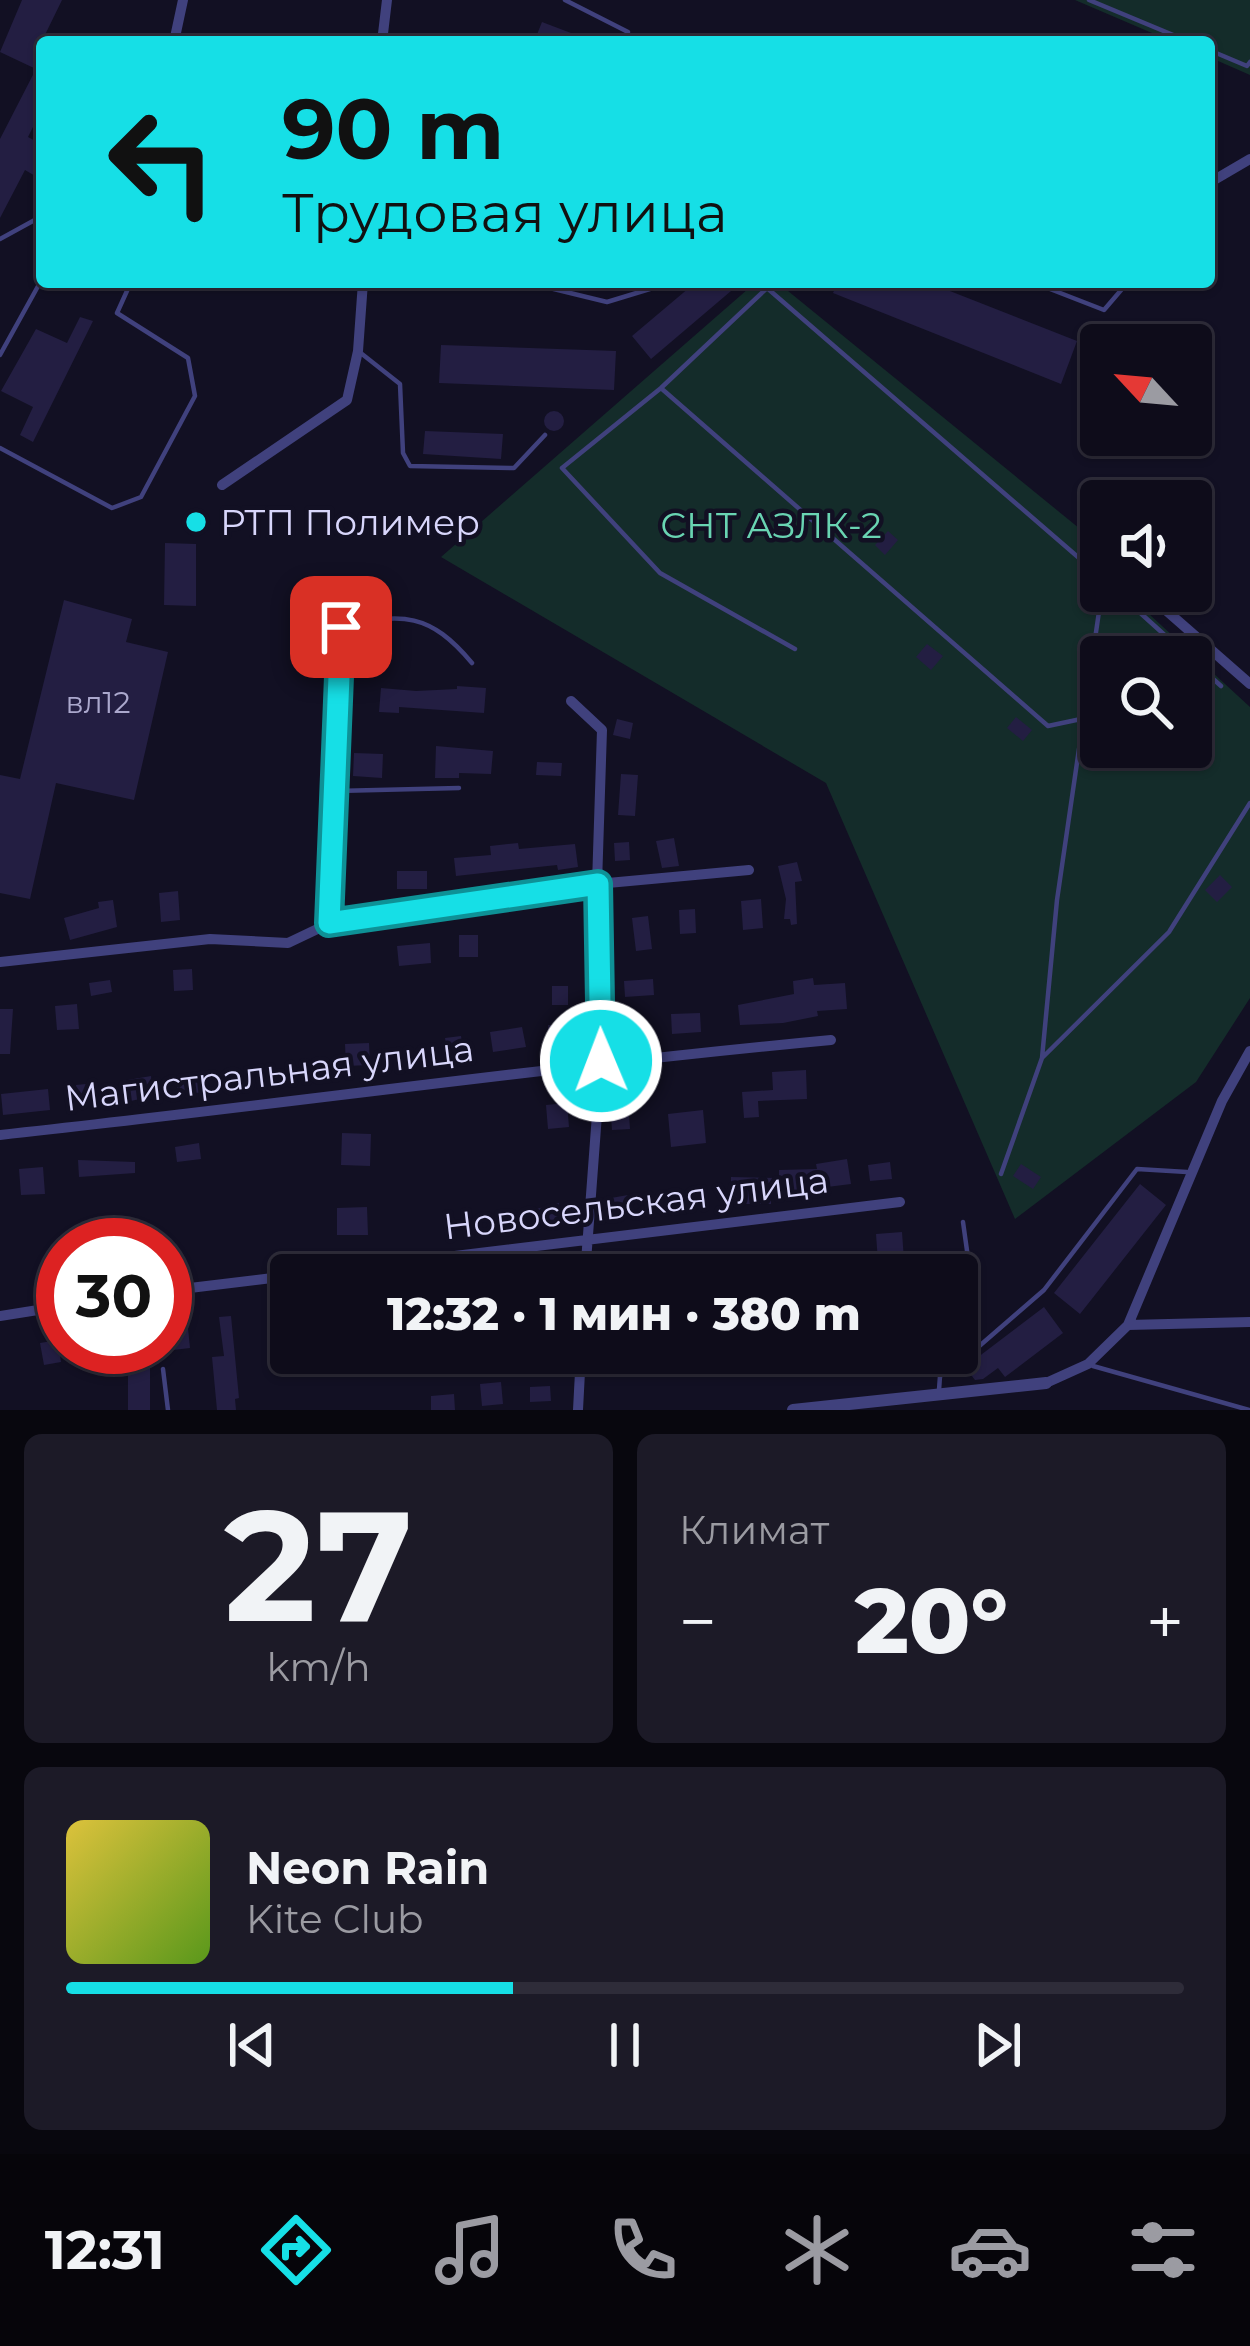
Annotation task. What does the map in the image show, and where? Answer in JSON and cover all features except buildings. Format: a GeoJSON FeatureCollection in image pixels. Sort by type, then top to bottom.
{"type":"FeatureCollection","features":[{"type":"Feature","properties":{"kind":"street"},"geometry":{"type":"LineString","coordinates":[[175,36],[183,0]]}},
{"type":"Feature","properties":{"kind":"street"},"geometry":{"type":"LineString","coordinates":[[383,36],[386,0]]}},
{"type":"Feature","properties":{"kind":"street"},"geometry":{"type":"LineString","coordinates":[[1215,180],[1250,160]]}},
{"type":"Feature","properties":{"kind":"street"},"geometry":{"type":"LineString","coordinates":[[222,485],[347,400],[358,351],[363,288]]}},
{"type":"Feature","properties":{"kind":"street"},"geometry":{"type":"LineString","coordinates":[[1168,612],[1250,684]]}},
{"type":"Feature","properties":{"kind":"street"},"geometry":{"type":"LineString","coordinates":[[329,923],[341,627]]}},
{"type":"Feature","properties":{"kind":"street"},"geometry":{"type":"LineString","coordinates":[[571,701],[602,730],[601,1061],[587,1254]]}},
{"type":"Feature","properties":{"kind":"street"},"geometry":{"type":"LineString","coordinates":[[0,962],[209,939],[288,943],[329,923],[598,884],[749,870]]}},
{"type":"Feature","properties":{"kind":"street","name":"Магистральная улица"},"geometry":{"type":"LineString","coordinates":[[0,1135],[327,1099],[601,1061],[831,1040]]}},
{"type":"Feature","properties":{"kind":"street"},"geometry":{"type":"LineString","coordinates":[[793,1410],[1046,1383],[1088,1364],[1128,1324],[1222,1101],[1250,1051]]}},
{"type":"Feature","properties":{"kind":"street","name":"Новосельская улица"},"geometry":{"type":"LineString","coordinates":[[192,1288],[900,1202]]}},
{"type":"Feature","properties":{"kind":"street"},"geometry":{"type":"LineString","coordinates":[[0,1316],[36,1310]]}},
{"type":"Feature","properties":{"kind":"street"},"geometry":{"type":"LineString","coordinates":[[1128,1324],[1250,1322]]}},
{"type":"Feature","properties":{"kind":"street"},"geometry":{"type":"LineString","coordinates":[[578,1410],[580,1374]]}},
{"type":"Feature","properties":{"kind":"lane"},"geometry":{"type":"LineString","coordinates":[[565,0],[628,32],[627,36]]}},
{"type":"Feature","properties":{"kind":"lane"},"geometry":{"type":"LineString","coordinates":[[1089,0],[1176,36]]}},
{"type":"Feature","properties":{"kind":"lane"},"geometry":{"type":"LineString","coordinates":[[1215,53],[1247,66],[1250,62]]}},
{"type":"Feature","properties":{"kind":"lane"},"geometry":{"type":"LineString","coordinates":[[0,238],[36,219]]}},
{"type":"Feature","properties":{"kind":"lane"},"geometry":{"type":"LineString","coordinates":[[0,356],[37,288]]}},
{"type":"Feature","properties":{"kind":"lane"},"geometry":{"type":"LineString","coordinates":[[2,450],[112,508],[141,497],[194,397],[188,358],[117,313],[128,288]]}},
{"type":"Feature","properties":{"kind":"lane"},"geometry":{"type":"LineString","coordinates":[[550,288],[607,302],[650,288]]}},
{"type":"Feature","properties":{"kind":"lane"},"geometry":{"type":"LineString","coordinates":[[795,649],[660,573],[562,468],[661,388],[767,288],[1080,559]]}},
{"type":"Feature","properties":{"kind":"lane"},"geometry":{"type":"LineString","coordinates":[[1047,288],[1104,310],[1123,288]]}},
{"type":"Feature","properties":{"kind":"lane"},"geometry":{"type":"LineString","coordinates":[[358,351],[400,383],[403,454],[410,466],[514,467],[545,435]]}},
{"type":"Feature","properties":{"kind":"lane"},"geometry":{"type":"LineString","coordinates":[[661,388],[1048,726],[1080,719]]}},
{"type":"Feature","properties":{"kind":"lane"},"geometry":{"type":"LineString","coordinates":[[1139,612],[1166,636]]}},
{"type":"Feature","properties":{"kind":"lane"},"geometry":{"type":"LineString","coordinates":[[341,627],[386,616],[428,622],[449,636],[472,664]]}},
{"type":"Feature","properties":{"kind":"lane"},"geometry":{"type":"LineString","coordinates":[[1212,678],[1221,686]]}},
{"type":"Feature","properties":{"kind":"lane"},"geometry":{"type":"LineString","coordinates":[[1001,1174],[1042,1058],[1080,727]]}},
{"type":"Feature","properties":{"kind":"lane"},"geometry":{"type":"LineString","coordinates":[[336,790],[459,788]]}},
{"type":"Feature","properties":{"kind":"lane"},"geometry":{"type":"LineString","coordinates":[[1042,1058],[1169,932],[1250,803]]}},
{"type":"Feature","properties":{"kind":"lane"},"geometry":{"type":"LineString","coordinates":[[939,1396],[940,1376],[1044,1290],[1137,1169],[1192,1173]]}},
{"type":"Feature","properties":{"kind":"lane"},"geometry":{"type":"LineString","coordinates":[[963,1222],[967,1254]]}},
{"type":"Feature","properties":{"kind":"lane"},"geometry":{"type":"LineString","coordinates":[[1088,1364],[1249,1410]]}},
{"type":"Feature","properties":{"kind":"lane"},"geometry":{"type":"LineString","coordinates":[[164,1374],[168,1410]]}},
{"type":"Feature","properties":{"kind":"green space"},"geometry":{"type":"Polygon","coordinates":[[[1075,0],[1250,0],[1250,75],[1215,60],[1215,36],[1159,36],[1075,0]]]}},
{"type":"Feature","properties":{"kind":"green space","name":"СНТ АЗЛК-2"},"geometry":{"type":"Polygon","coordinates":[[[749,288],[784,288],[1080,529],[1080,612],[1147,612],[1173,636],[1080,636],[1080,768],[1212,768],[1212,672],[1250,707],[1250,998],[1196,1082],[1015,1219],[826,783],[441,557],[749,288]]]}},
{"type":"Feature","properties":{"kind":"place","name":"РТП Полимер"},"geometry":{"type":"Point","coordinates":[196,522]}},
{"type":"Feature","properties":{"kind":"route"},"geometry":{"type":"LineString","coordinates":[[341,627],[329,923],[598,884],[601,1061]]}}]}
